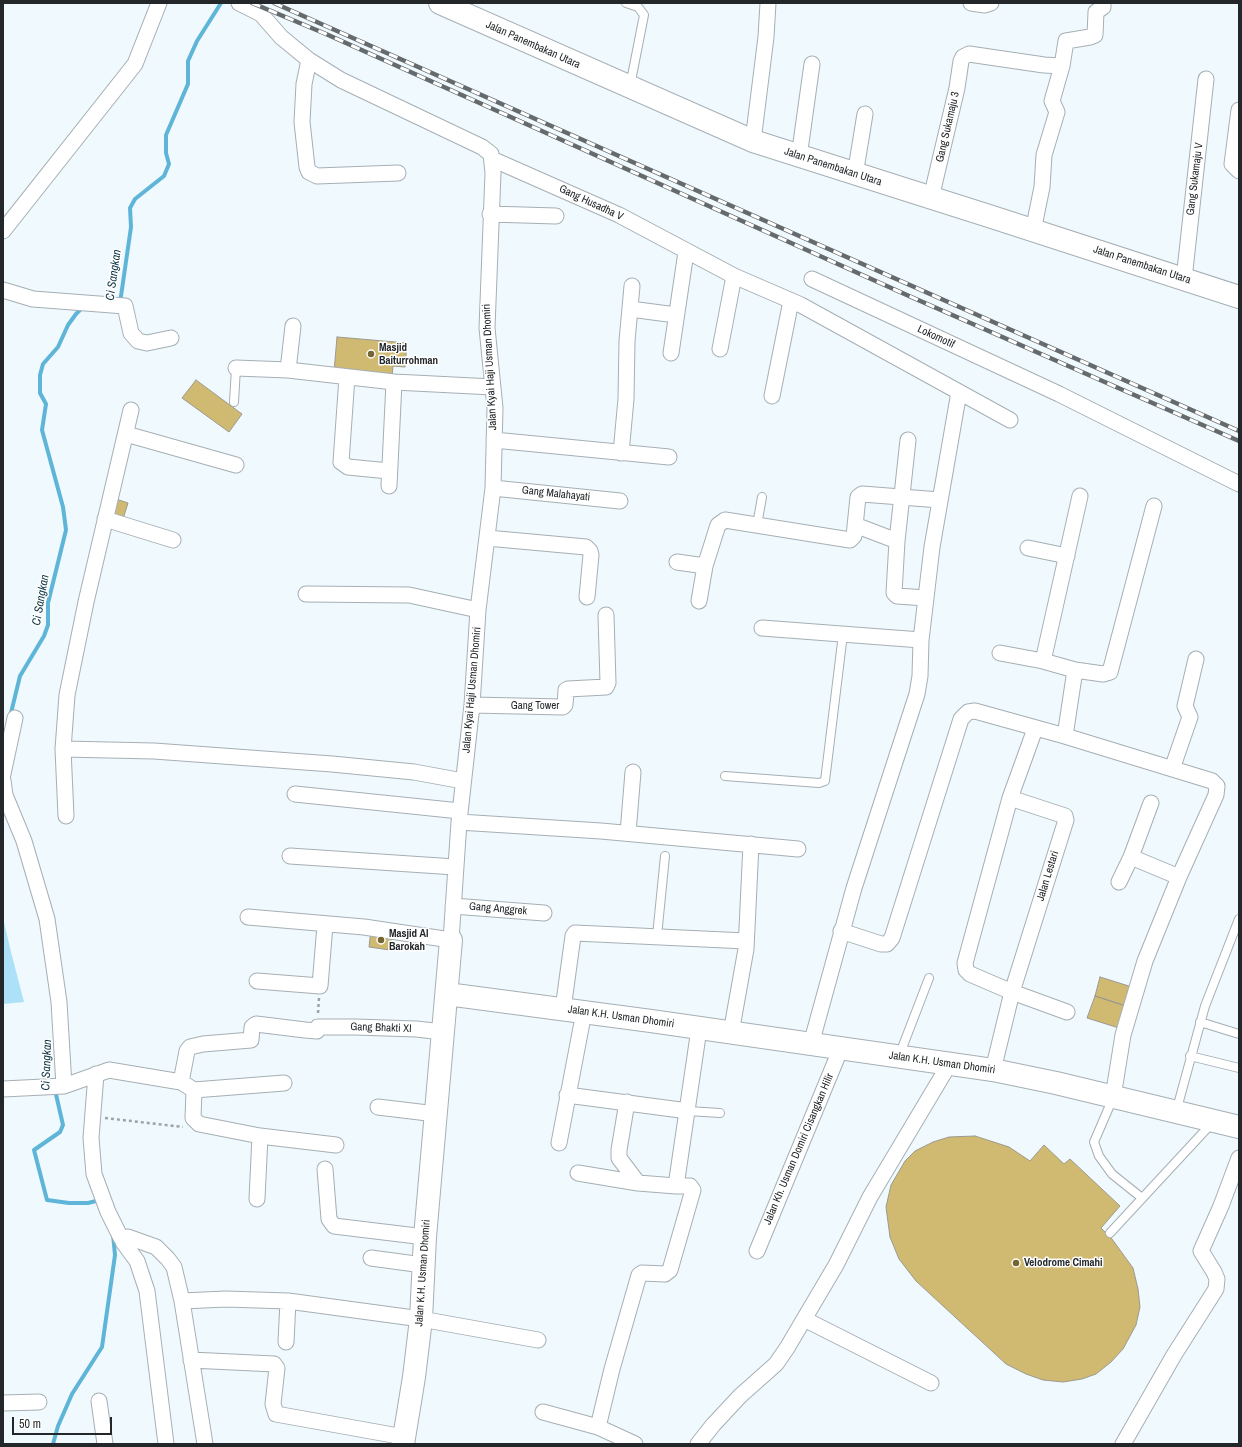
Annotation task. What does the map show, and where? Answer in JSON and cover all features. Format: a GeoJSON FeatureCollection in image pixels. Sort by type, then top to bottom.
{"type":"FeatureCollection","features":[{"type":"Feature","properties":{"kind":"main road","name":"Jalan Panembakan Utara"},"geometry":{"type":"LineString","coordinates":[[440,3],[629,88],[752,141],[1239,297]]}},
{"type":"Feature","properties":{"kind":"main road","name":"Jalan Kyai Haji Usman Dhomiri"},"geometry":{"type":"LineString","coordinates":[[447,994],[451,940]]}},
{"type":"Feature","properties":{"kind":"main road","name":"Jalan K.H. Usman Dhomiri"},"geometry":{"type":"LineString","coordinates":[[404,1440],[421,1319],[425,1237],[447,994],[993,1070],[1056,1082],[1176,1113],[1239,1127]]}},
{"type":"Feature","properties":{"kind":"street"},"geometry":{"type":"LineString","coordinates":[[3,231],[135,64],[159,3]]}},
{"type":"Feature","properties":{"kind":"street"},"geometry":{"type":"LineString","coordinates":[[239,3],[261,14],[281,37],[309,60],[341,80],[482,147],[490,154],[492,159]]}},
{"type":"Feature","properties":{"kind":"street"},"geometry":{"type":"LineString","coordinates":[[752,141],[766,37],[768,3]]}},
{"type":"Feature","properties":{"kind":"street"},"geometry":{"type":"LineString","coordinates":[[971,3],[985,5],[992,3]]}},
{"type":"Feature","properties":{"kind":"street"},"geometry":{"type":"LineString","coordinates":[[1033,231],[1042,188],[1044,155],[1057,112],[1052,101],[1062,66],[1066,41],[1090,37],[1094,34],[1096,12],[1102,7],[1103,3]]}},
{"type":"Feature","properties":{"kind":"street","name":"Gang Sukamaju 3"},"geometry":{"type":"LineString","coordinates":[[932,198],[963,57],[969,54],[1044,65],[1062,66]]}},
{"type":"Feature","properties":{"kind":"street"},"geometry":{"type":"LineString","coordinates":[[309,60],[304,84],[302,122],[307,167],[309,172],[317,176],[398,173]]}},
{"type":"Feature","properties":{"kind":"street"},"geometry":{"type":"LineString","coordinates":[[799,157],[812,64]]}},
{"type":"Feature","properties":{"kind":"street","name":"Gang Sukamaju V"},"geometry":{"type":"LineString","coordinates":[[1184,279],[1206,79]]}},
{"type":"Feature","properties":{"kind":"street"},"geometry":{"type":"LineString","coordinates":[[1239,110],[1232,164],[1239,171]]}},
{"type":"Feature","properties":{"kind":"street"},"geometry":{"type":"LineString","coordinates":[[856,175],[865,114]]}},
{"type":"Feature","properties":{"kind":"street","name":"Jalan Kyai Haji Usman Dhomiri"},"geometry":{"type":"LineString","coordinates":[[451,940],[459,817],[472,705],[478,610],[493,488],[493,387],[487,328],[492,159]]}},
{"type":"Feature","properties":{"kind":"street","name":"Gang Husadha V"},"geometry":{"type":"LineString","coordinates":[[492,159],[619,216],[734,276],[796,303],[1010,420]]}},
{"type":"Feature","properties":{"kind":"street"},"geometry":{"type":"LineString","coordinates":[[490,214],[556,216]]}},
{"type":"Feature","properties":{"kind":"street"},"geometry":{"type":"LineString","coordinates":[[672,353],[676,315],[686,252]]}},
{"type":"Feature","properties":{"kind":"street"},"geometry":{"type":"LineString","coordinates":[[720,348],[734,276]]}},
{"type":"Feature","properties":{"kind":"street","name":"Lokomotif"},"geometry":{"type":"LineString","coordinates":[[812,279],[1060,394],[1239,484]]}},
{"type":"Feature","properties":{"kind":"street"},"geometry":{"type":"LineString","coordinates":[[621,453],[626,399],[627,341],[632,286]]}},
{"type":"Feature","properties":{"kind":"street"},"geometry":{"type":"LineString","coordinates":[[3,290],[33,299],[119,306],[131,333],[138,341],[147,343],[171,338]]}},
{"type":"Feature","properties":{"kind":"street"},"geometry":{"type":"LineString","coordinates":[[772,396],[796,303]]}},
{"type":"Feature","properties":{"kind":"street"},"geometry":{"type":"LineString","coordinates":[[630,310],[676,315]]}},
{"type":"Feature","properties":{"kind":"street"},"geometry":{"type":"LineString","coordinates":[[288,370],[293,326]]}},
{"type":"Feature","properties":{"kind":"street"},"geometry":{"type":"LineString","coordinates":[[236,368],[288,370],[394,382],[493,387]]}},
{"type":"Feature","properties":{"kind":"street"},"geometry":{"type":"LineString","coordinates":[[347,377],[341,462],[348,466],[389,479],[394,382]]}},
{"type":"Feature","properties":{"kind":"street"},"geometry":{"type":"LineString","coordinates":[[811,1044],[841,931],[877,812],[917,694],[920,676],[921,640],[926,598],[940,500],[959,392]]}},
{"type":"Feature","properties":{"kind":"street"},"geometry":{"type":"LineString","coordinates":[[66,816],[63,749],[67,695],[86,602],[131,410]]}},
{"type":"Feature","properties":{"kind":"street"},"geometry":{"type":"LineString","coordinates":[[126,434],[236,465]]}},
{"type":"Feature","properties":{"kind":"street"},"geometry":{"type":"LineString","coordinates":[[494,440],[669,457]]}},
{"type":"Feature","properties":{"kind":"street"},"geometry":{"type":"LineString","coordinates":[[908,440],[897,541],[894,593],[897,596],[926,598]]}},
{"type":"Feature","properties":{"kind":"street","name":"Gang Malahayati"},"geometry":{"type":"LineString","coordinates":[[493,488],[620,501]]}},
{"type":"Feature","properties":{"kind":"street"},"geometry":{"type":"LineString","coordinates":[[699,601],[705,566],[718,525],[725,520],[850,540],[854,536],[860,495],[903,496],[940,500]]}},
{"type":"Feature","properties":{"kind":"street"},"geometry":{"type":"LineString","coordinates":[[1043,661],[1080,496]]}},
{"type":"Feature","properties":{"kind":"street"},"geometry":{"type":"LineString","coordinates":[[1000,653],[1043,661],[1075,670],[1103,674],[1110,672],[1154,506]]}},
{"type":"Feature","properties":{"kind":"street"},"geometry":{"type":"LineString","coordinates":[[105,519],[173,540]]}},
{"type":"Feature","properties":{"kind":"street"},"geometry":{"type":"LineString","coordinates":[[855,525],[897,541]]}},
{"type":"Feature","properties":{"kind":"street"},"geometry":{"type":"LineString","coordinates":[[487,538],[586,546],[591,555],[587,597]]}},
{"type":"Feature","properties":{"kind":"street"},"geometry":{"type":"LineString","coordinates":[[1028,548],[1067,556]]}},
{"type":"Feature","properties":{"kind":"street"},"geometry":{"type":"LineString","coordinates":[[677,562],[705,566]]}},
{"type":"Feature","properties":{"kind":"street"},"geometry":{"type":"LineString","coordinates":[[306,594],[409,595],[478,610]]}},
{"type":"Feature","properties":{"kind":"street","name":"Gang Tower"},"geometry":{"type":"LineString","coordinates":[[472,705],[563,707],[566,705],[566,690],[568,689],[606,687],[608,683],[606,615]]}},
{"type":"Feature","properties":{"kind":"street"},"geometry":{"type":"LineString","coordinates":[[762,628],[921,640]]}},
{"type":"Feature","properties":{"kind":"street"},"geometry":{"type":"LineString","coordinates":[[1172,769],[1190,717],[1185,706],[1196,659]]}},
{"type":"Feature","properties":{"kind":"street"},"geometry":{"type":"LineString","coordinates":[[1065,736],[1075,670]]}},
{"type":"Feature","properties":{"kind":"street"},"geometry":{"type":"LineString","coordinates":[[841,931],[881,944],[887,944],[892,938],[961,719],[968,712],[975,712],[1065,736],[1212,781],[1217,786],[1217,791],[1179,877],[1145,961],[1123,1035],[1113,1097]]}},
{"type":"Feature","properties":{"kind":"street"},"geometry":{"type":"LineString","coordinates":[[3,774],[15,718]]}},
{"type":"Feature","properties":{"kind":"street"},"geometry":{"type":"LineString","coordinates":[[1035,729],[1010,798],[965,963],[966,970],[970,974],[1012,992],[1067,1012]]}},
{"type":"Feature","properties":{"kind":"street"},"geometry":{"type":"LineString","coordinates":[[63,749],[148,751],[332,764],[414,772],[463,781]]}},
{"type":"Feature","properties":{"kind":"street"},"geometry":{"type":"LineString","coordinates":[[628,833],[633,772]]}},
{"type":"Feature","properties":{"kind":"street"},"geometry":{"type":"LineString","coordinates":[[4,792],[26,849],[47,919],[59,1002],[57,1086]]}},
{"type":"Feature","properties":{"kind":"street"},"geometry":{"type":"LineString","coordinates":[[295,794],[459,817],[798,849]]}},
{"type":"Feature","properties":{"kind":"street","name":"Jalan Lestari"},"geometry":{"type":"LineString","coordinates":[[1010,798],[1066,816],[1012,992]]}},
{"type":"Feature","properties":{"kind":"street"},"geometry":{"type":"LineString","coordinates":[[1119,882],[1131,857],[1151,803]]}},
{"type":"Feature","properties":{"kind":"street"},"geometry":{"type":"LineString","coordinates":[[731,1033],[746,941],[750,844]]}},
{"type":"Feature","properties":{"kind":"street"},"geometry":{"type":"LineString","coordinates":[[290,856],[455,867]]}},
{"type":"Feature","properties":{"kind":"street"},"geometry":{"type":"LineString","coordinates":[[1131,857],[1179,877]]}},
{"type":"Feature","properties":{"kind":"street","name":"Gang Anggrek"},"geometry":{"type":"LineString","coordinates":[[453,906],[544,913]]}},
{"type":"Feature","properties":{"kind":"street"},"geometry":{"type":"LineString","coordinates":[[248,917],[325,925],[364,927],[451,940]]}},
{"type":"Feature","properties":{"kind":"street"},"geometry":{"type":"LineString","coordinates":[[257,981],[320,986],[325,925]]}},
{"type":"Feature","properties":{"kind":"street"},"geometry":{"type":"LineString","coordinates":[[560,1143],[567,1095],[574,1011],[572,942],[576,933],[746,941]]}},
{"type":"Feature","properties":{"kind":"street"},"geometry":{"type":"LineString","coordinates":[[993,1070],[1012,992]]}},
{"type":"Feature","properties":{"kind":"street","name":"Gang Bhakti XI"},"geometry":{"type":"LineString","coordinates":[[181,1082],[187,1051],[195,1045],[249,1041],[251,1040],[252,1027],[256,1024],[317,1031],[318,1027],[388,1028],[443,1032]]}},
{"type":"Feature","properties":{"kind":"street"},"geometry":{"type":"LineString","coordinates":[[676,1186],[699,1029]]}},
{"type":"Feature","properties":{"kind":"street","name":"Jalan Kh. Usman Domiri Cisangkan Hilir"},"geometry":{"type":"LineString","coordinates":[[757,1251],[842,1048]]}},
{"type":"Feature","properties":{"kind":"street"},"geometry":{"type":"LineString","coordinates":[[698,1444],[713,1425],[740,1396],[776,1364],[836,1265],[870,1197],[950,1063]]}},
{"type":"Feature","properties":{"kind":"street"},"geometry":{"type":"LineString","coordinates":[[3,1089],[57,1086],[108,1070],[181,1082],[194,1090],[284,1083]]}},
{"type":"Feature","properties":{"kind":"street"},"geometry":{"type":"LineString","coordinates":[[96,1074],[91,1138],[94,1174],[124,1239],[137,1261],[147,1291],[166,1444]]}},
{"type":"Feature","properties":{"kind":"street"},"geometry":{"type":"LineString","coordinates":[[194,1090],[193,1118],[196,1123],[260,1136],[336,1145]]}},
{"type":"Feature","properties":{"kind":"street"},"geometry":{"type":"LineString","coordinates":[[567,1095],[688,1111]]}},
{"type":"Feature","properties":{"kind":"street"},"geometry":{"type":"LineString","coordinates":[[627,1102],[619,1158],[638,1183]]}},
{"type":"Feature","properties":{"kind":"street"},"geometry":{"type":"LineString","coordinates":[[378,1107],[436,1114]]}},
{"type":"Feature","properties":{"kind":"street"},"geometry":{"type":"LineString","coordinates":[[257,1199],[260,1136]]}},
{"type":"Feature","properties":{"kind":"street"},"geometry":{"type":"LineString","coordinates":[[1123,1444],[1174,1355],[1216,1289],[1217,1278],[1201,1252],[1221,1206],[1239,1158]]}},
{"type":"Feature","properties":{"kind":"street"},"geometry":{"type":"LineString","coordinates":[[325,1169],[329,1219],[334,1226],[425,1237]]}},
{"type":"Feature","properties":{"kind":"street"},"geometry":{"type":"LineString","coordinates":[[578,1174],[638,1183],[690,1186],[693,1190],[670,1270],[665,1274],[640,1274],[612,1369],[598,1427]]}},
{"type":"Feature","properties":{"kind":"street"},"geometry":{"type":"LineString","coordinates":[[124,1239],[156,1247],[174,1267],[182,1301],[205,1444]]}},
{"type":"Feature","properties":{"kind":"street"},"geometry":{"type":"LineString","coordinates":[[371,1258],[423,1265]]}},
{"type":"Feature","properties":{"kind":"street"},"geometry":{"type":"LineString","coordinates":[[182,1301],[226,1299],[288,1301],[421,1319],[538,1340]]}},
{"type":"Feature","properties":{"kind":"street"},"geometry":{"type":"LineString","coordinates":[[286,1342],[288,1301]]}},
{"type":"Feature","properties":{"kind":"street"},"geometry":{"type":"LineString","coordinates":[[804,1319],[931,1383]]}},
{"type":"Feature","properties":{"kind":"street"},"geometry":{"type":"LineString","coordinates":[[191,1360],[274,1364],[277,1368],[273,1404],[276,1414],[404,1440]]}},
{"type":"Feature","properties":{"kind":"street"},"geometry":{"type":"LineString","coordinates":[[3,1403],[39,1402]]}},
{"type":"Feature","properties":{"kind":"street"},"geometry":{"type":"LineString","coordinates":[[99,1402],[101,1442]]}},
{"type":"Feature","properties":{"kind":"street"},"geometry":{"type":"LineString","coordinates":[[543,1412],[598,1427],[635,1444]]}},
{"type":"Feature","properties":{"kind":"lane"},"geometry":{"type":"LineString","coordinates":[[626,3],[638,7],[644,15],[629,88]]}},
{"type":"Feature","properties":{"kind":"lane"},"geometry":{"type":"LineString","coordinates":[[234,402],[236,368]]}},
{"type":"Feature","properties":{"kind":"lane"},"geometry":{"type":"LineString","coordinates":[[757,525],[762,497]]}},
{"type":"Feature","properties":{"kind":"lane"},"geometry":{"type":"LineString","coordinates":[[725,776],[819,783],[825,781],[843,634]]}},
{"type":"Feature","properties":{"kind":"lane"},"geometry":{"type":"LineString","coordinates":[[657,936],[665,856]]}},
{"type":"Feature","properties":{"kind":"lane"},"geometry":{"type":"LineString","coordinates":[[1176,1113],[1200,1022],[1239,919]]}},
{"type":"Feature","properties":{"kind":"lane"},"geometry":{"type":"LineString","coordinates":[[898,1056],[929,978]]}},
{"type":"Feature","properties":{"kind":"lane"},"geometry":{"type":"LineString","coordinates":[[1200,1022],[1239,1034]]}},
{"type":"Feature","properties":{"kind":"lane"},"geometry":{"type":"LineString","coordinates":[[1190,1056],[1239,1068]]}},
{"type":"Feature","properties":{"kind":"lane"},"geometry":{"type":"LineString","coordinates":[[1113,1097],[1094,1142],[1099,1156],[1112,1174],[1142,1198]]}},
{"type":"Feature","properties":{"kind":"lane"},"geometry":{"type":"LineString","coordinates":[[688,1111],[720,1113]]}},
{"type":"Feature","properties":{"kind":"lane"},"geometry":{"type":"LineString","coordinates":[[1110,1233],[1214,1121]]}},
{"type":"Feature","properties":{"kind":"path"},"geometry":{"type":"LineString","coordinates":[[318,1027],[317,1017],[320,986]]}},
{"type":"Feature","properties":{"kind":"path"},"geometry":{"type":"LineString","coordinates":[[92,1116],[187,1128],[196,1123]]}},
{"type":"Feature","properties":{"kind":"shaded area"},"geometry":{"type":"Polygon","coordinates":[[[3,918],[11,952],[24,1002],[3,1004],[3,918]]]}},
{"type":"Feature","properties":{"kind":"building","name":"Masjid Baiturrohman"},"geometry":{"type":"Polygon","coordinates":[[[337,337],[407,343],[405,367],[393,366],[392,377],[334,372],[337,337]]]}},
{"type":"Feature","properties":{"kind":"building"},"geometry":{"type":"Polygon","coordinates":[[[196,380],[242,414],[229,432],[182,398],[196,380]]]}},
{"type":"Feature","properties":{"kind":"building"},"geometry":{"type":"Polygon","coordinates":[[[116,499],[128,503],[123,519],[111,515],[116,499]]]}},
{"type":"Feature","properties":{"kind":"building","name":"Masjid Al Barokah"},"geometry":{"type":"Polygon","coordinates":[[[371,930],[393,933],[390,950],[369,947],[371,930]]]}},
{"type":"Feature","properties":{"kind":"building"},"geometry":{"type":"Polygon","coordinates":[[[1100,977],[1132,987],[1126,1006],[1095,996],[1100,977]]]}},
{"type":"Feature","properties":{"kind":"building"},"geometry":{"type":"Polygon","coordinates":[[[1095,996],[1126,1006],[1119,1028],[1087,1018],[1095,996]]]}},
{"type":"Feature","properties":{"kind":"building","name":"Velodrome Cimahi"},"geometry":{"type":"Polygon","coordinates":[[[975,1136],[1009,1147],[1030,1161],[1044,1145],[1064,1164],[1070,1159],[1120,1206],[1101,1228],[1112,1239],[1133,1268],[1138,1289],[1140,1307],[1136,1325],[1123,1349],[1111,1362],[1096,1374],[1082,1379],[1063,1382],[1043,1380],[1026,1374],[1006,1364],[916,1281],[899,1259],[890,1237],[886,1207],[891,1185],[905,1161],[915,1151],[933,1142],[949,1137],[975,1136]]]}},
{"type":"Feature","properties":{"kind":"waterway","name":"Ci Sangkan"},"geometry":{"type":"LineString","coordinates":[[120,303],[131,227],[130,208],[135,199],[164,176],[169,164],[166,153],[166,135],[188,84],[188,61],[197,41],[221,3]]}},
{"type":"Feature","properties":{"kind":"waterway","name":"Ci Sangkan"},"geometry":{"type":"LineString","coordinates":[[10,717],[20,676],[44,636],[48,625],[48,603],[66,530],[63,507],[42,430],[46,404],[40,393],[40,375],[43,364],[58,347],[68,325],[82,308]]}},
{"type":"Feature","properties":{"kind":"waterway","name":"Ci Sangkan"},"geometry":{"type":"LineString","coordinates":[[55,1090],[63,1125],[60,1132],[34,1150],[47,1200],[69,1203],[88,1203],[100,1200]]}},
{"type":"Feature","properties":{"kind":"waterway","name":"Ci Sangkan"},"geometry":{"type":"LineString","coordinates":[[53,1444],[58,1426],[72,1394],[102,1347],[115,1255],[113,1234]]}},
{"type":"Feature","properties":{"kind":"railway"},"geometry":{"type":"LineString","coordinates":[[252,3],[326,34],[909,296],[1239,441]]}},
{"type":"Feature","properties":{"kind":"railway"},"geometry":{"type":"LineString","coordinates":[[274,3],[1239,431]]}},
{"type":"Feature","properties":{"kind":"place","name":"Masjid Baiturrohman"},"geometry":{"type":"Point","coordinates":[371,354]}},
{"type":"Feature","properties":{"kind":"place","name":"Masjid Al Barokah"},"geometry":{"type":"Point","coordinates":[381,940]}},
{"type":"Feature","properties":{"kind":"place","name":"Velodrome Cimahi"},"geometry":{"type":"Point","coordinates":[1016,1263]}}]}
